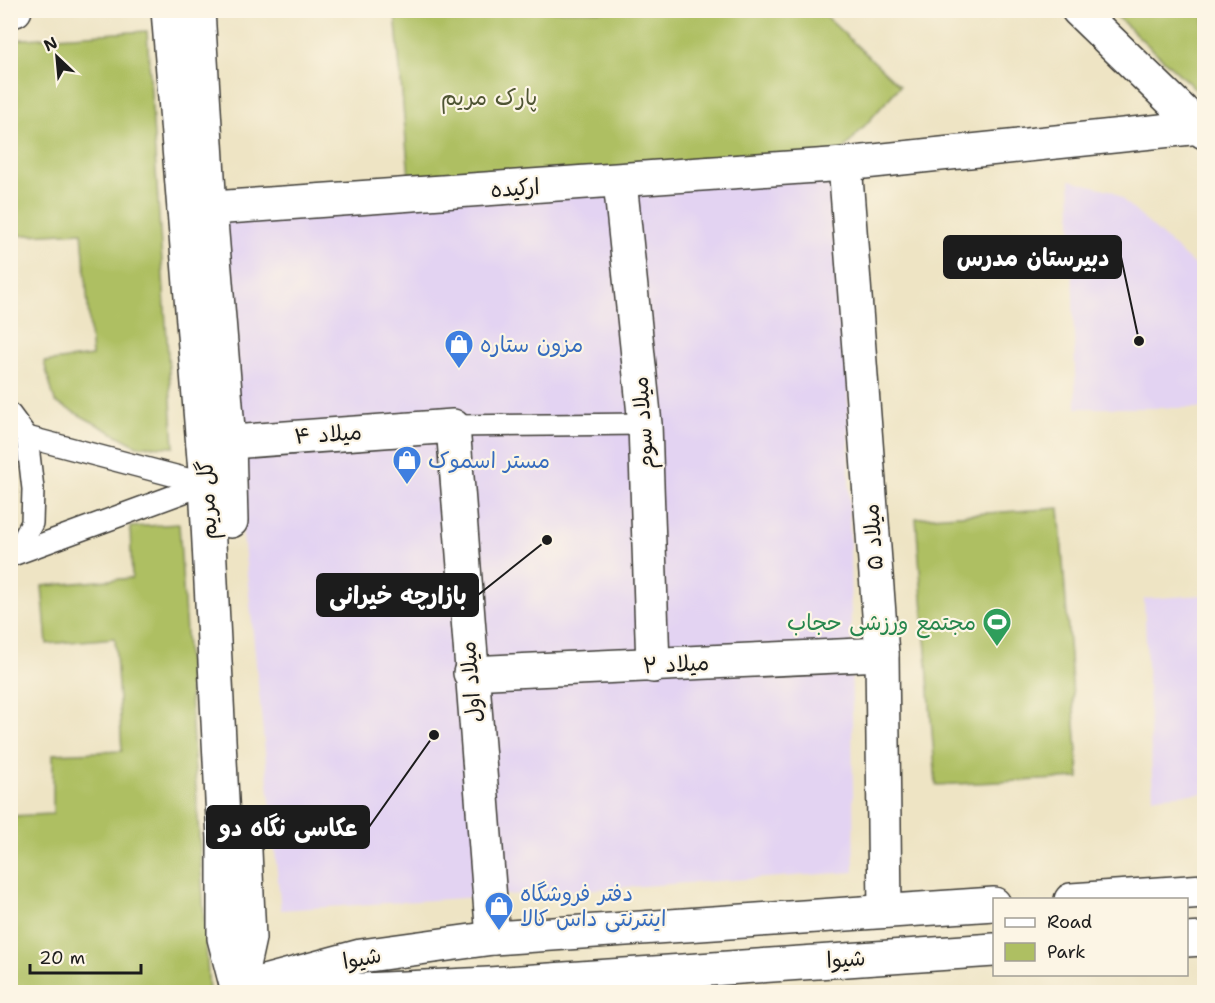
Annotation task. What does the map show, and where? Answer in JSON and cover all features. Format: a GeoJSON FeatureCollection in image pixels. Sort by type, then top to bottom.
{"type":"FeatureCollection","features":[{"type":"Feature","properties":{"kind":"street"},"geometry":{"type":"LineString","coordinates":[[10,11],[15,10]]}},
{"type":"Feature","properties":{"kind":"street","name":"گل مریم"},"geometry":{"type":"LineString","coordinates":[[168,10],[197,209],[216,442],[249,938],[238,991]]}},
{"type":"Feature","properties":{"kind":"street","name":"گل مریم"},"geometry":{"type":"LineString","coordinates":[[197,209],[198,10]]}},
{"type":"Feature","properties":{"kind":"street"},"geometry":{"type":"LineString","coordinates":[[1078,10],[1202,130]]}},
{"type":"Feature","properties":{"kind":"street","name":"ارکیده"},"geometry":{"type":"LineString","coordinates":[[197,209],[845,165],[1202,130]]}},
{"type":"Feature","properties":{"kind":"street","name":"میلاد ۵"},"geometry":{"type":"LineString","coordinates":[[845,165],[882,654],[885,911]]}},
{"type":"Feature","properties":{"kind":"street","name":"میلاد سوم"},"geometry":{"type":"LineString","coordinates":[[620,181],[645,424],[653,666]]}},
{"type":"Feature","properties":{"kind":"street","name":"میلاد ۴"},"geometry":{"type":"LineString","coordinates":[[216,442],[453,426]]}},
{"type":"Feature","properties":{"kind":"street","name":"میلاد اول"},"geometry":{"type":"LineString","coordinates":[[453,426],[470,673],[493,938]]}},
{"type":"Feature","properties":{"kind":"street","name":"میلاد ۲"},"geometry":{"type":"LineString","coordinates":[[470,673],[882,654]]}},
{"type":"Feature","properties":{"kind":"street"},"geometry":{"type":"LineString","coordinates":[[1101,898],[1204,891]]}},
{"type":"Feature","properties":{"kind":"street","name":"شیوا"},"geometry":{"type":"LineString","coordinates":[[238,991],[361,956],[493,938],[993,904]]}},
{"type":"Feature","properties":{"kind":"street"},"geometry":{"type":"LineString","coordinates":[[1188,940],[1204,939]]}},
{"type":"Feature","properties":{"kind":"street","name":"شیوا"},"geometry":{"type":"LineString","coordinates":[[238,991],[342,991],[993,950]]}},
{"type":"Feature","properties":{"kind":"lane"},"geometry":{"type":"LineString","coordinates":[[10,414],[27,438],[33,489],[32,523],[13,555]]}},
{"type":"Feature","properties":{"kind":"lane"},"geometry":{"type":"LineString","coordinates":[[453,426],[645,424]]}},
{"type":"Feature","properties":{"kind":"lane"},"geometry":{"type":"LineString","coordinates":[[27,438],[218,483]]}},
{"type":"Feature","properties":{"kind":"lane"},"geometry":{"type":"LineString","coordinates":[[13,555],[218,483]]}},
{"type":"Feature","properties":{"kind":"shaded area"},"geometry":{"type":"Polygon","coordinates":[[[845,164],[854,872],[281,910],[210,209],[845,164]]]}},
{"type":"Feature","properties":{"kind":"shaded area"},"geometry":{"type":"Polygon","coordinates":[[[1070,180],[1113,191],[1204,274],[1204,408],[1076,408],[1070,180]]]}},
{"type":"Feature","properties":{"kind":"shaded area"},"geometry":{"type":"Polygon","coordinates":[[[1204,595],[1204,793],[1153,797],[1144,599],[1204,595]]]}},
{"type":"Feature","properties":{"kind":"green space","name":"پارک مریم"},"geometry":{"type":"Polygon","coordinates":[[[395,11],[820,11],[900,86],[836,158],[410,189],[395,11]]]}},
{"type":"Feature","properties":{"kind":"green space"},"geometry":{"type":"Polygon","coordinates":[[[1111,11],[1204,11],[1204,97],[1111,11]]]}},
{"type":"Feature","properties":{"kind":"green space"},"geometry":{"type":"Polygon","coordinates":[[[147,31],[174,447],[137,446],[55,402],[44,362],[92,356],[82,232],[11,236],[11,40],[147,31]]]}},
{"type":"Feature","properties":{"kind":"green space","name":"مجتمع ورزشی حجاب"},"geometry":{"type":"Polygon","coordinates":[[[1059,508],[1079,778],[936,785],[916,518],[1059,508]]]}},
{"type":"Feature","properties":{"kind":"green space"},"geometry":{"type":"Polygon","coordinates":[[[179,524],[209,992],[11,992],[11,816],[53,814],[53,754],[122,751],[115,638],[47,644],[42,586],[132,578],[130,527],[179,524]]]}},
{"type":"Feature","properties":{"kind":"place","name":"دبیرستان مدرس"},"geometry":{"type":"Point","coordinates":[1139,341]}},
{"type":"Feature","properties":{"kind":"place","name":"مزون ستاره"},"geometry":{"type":"Point","coordinates":[459,370]}},
{"type":"Feature","properties":{"kind":"place","name":"مستر اسموک"},"geometry":{"type":"Point","coordinates":[407,486]}},
{"type":"Feature","properties":{"kind":"place","name":"بازارچه خیرانی"},"geometry":{"type":"Point","coordinates":[547,540]}},
{"type":"Feature","properties":{"kind":"place","name":"مجتمع ورزشی حجاب"},"geometry":{"type":"Point","coordinates":[997,648]}},
{"type":"Feature","properties":{"kind":"place","name":"عکاسی نگاه دو"},"geometry":{"type":"Point","coordinates":[434,735]}},
{"type":"Feature","properties":{"kind":"place","name":"دفتر فروشگاه اینترنتی داس کالا"},"geometry":{"type":"Point","coordinates":[499,932]}}]}
